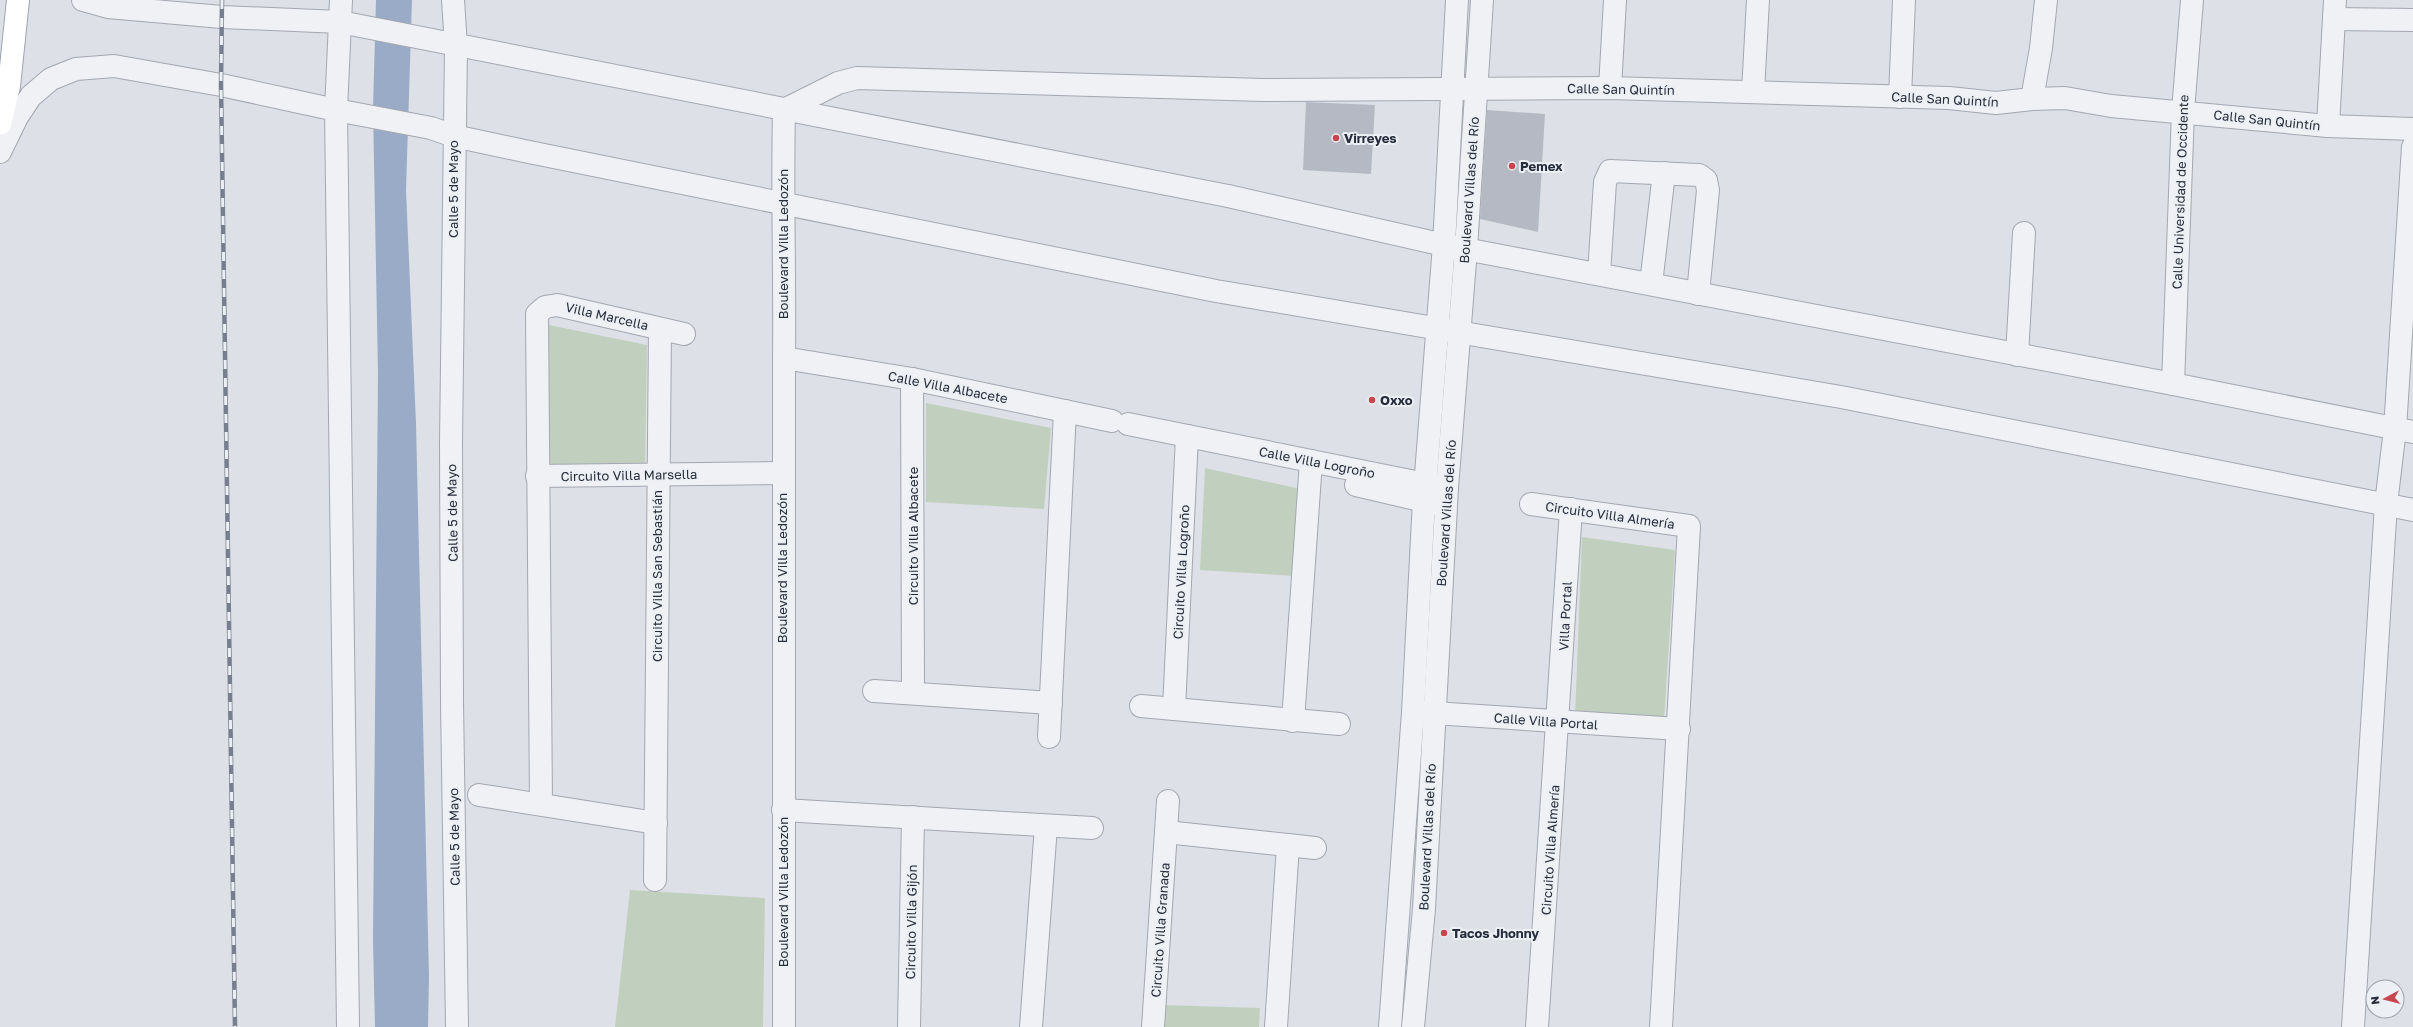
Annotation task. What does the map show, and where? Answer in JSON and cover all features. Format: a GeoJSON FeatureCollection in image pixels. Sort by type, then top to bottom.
{"type":"FeatureCollection","features":[{"type":"Feature","properties":{"kind":"main road"},"geometry":{"type":"LineString","coordinates":[[0,124],[9,86],[8,22],[18,0]]}},
{"type":"Feature","properties":{"kind":"street"},"geometry":{"type":"LineString","coordinates":[[83,0],[102,6],[131,9],[344,23],[1228,196],[1444,245],[2017,356],[2173,384],[2404,431]]}},
{"type":"Feature","properties":{"kind":"street"},"geometry":{"type":"LineString","coordinates":[[341,0],[344,23],[336,110],[348,1027]]}},
{"type":"Feature","properties":{"kind":"street","name":"Calle 5 de Mayo"},"geometry":{"type":"LineString","coordinates":[[453,0],[456,46],[454,136],[452,702],[457,1027]]}},
{"type":"Feature","properties":{"kind":"street","name":"Boulevard Villas del Río"},"geometry":{"type":"LineString","coordinates":[[1413,1027],[1424,910],[1424,492],[1436,328],[1444,245],[1451,88],[1458,0]]}},
{"type":"Feature","properties":{"kind":"street","name":"Boulevard Villas del Río"},"geometry":{"type":"LineString","coordinates":[[1390,1027],[1446,497],[1458,331],[1466,249],[1475,88],[1482,0]]}},
{"type":"Feature","properties":{"kind":"street"},"geometry":{"type":"LineString","coordinates":[[1610,88],[1615,0]]}},
{"type":"Feature","properties":{"kind":"street"},"geometry":{"type":"LineString","coordinates":[[1753,92],[1758,0]]}},
{"type":"Feature","properties":{"kind":"street"},"geometry":{"type":"LineString","coordinates":[[1900,97],[1904,0]]}},
{"type":"Feature","properties":{"kind":"street"},"geometry":{"type":"LineString","coordinates":[[2032,99],[2041,48],[2046,0]]}},
{"type":"Feature","properties":{"kind":"street","name":"Calle Universidad de Occidente"},"geometry":{"type":"LineString","coordinates":[[2173,384],[2183,111],[2192,0]]}},
{"type":"Feature","properties":{"kind":"street"},"geometry":{"type":"LineString","coordinates":[[2328,126],[2334,9],[2413,20]]}},
{"type":"Feature","properties":{"kind":"street"},"geometry":{"type":"LineString","coordinates":[[0,152],[17,117],[31,96],[51,79],[71,71],[114,66],[221,85],[336,110],[431,128],[454,136],[782,204],[1216,291],[1842,397],[2413,510]]}},
{"type":"Feature","properties":{"kind":"street","name":"Calle San Quintín"},"geometry":{"type":"LineString","coordinates":[[784,110],[838,83],[857,78],[1263,90],[1610,88],[1949,98],[1996,103],[2032,99],[2065,98],[2111,106],[2183,111],[2328,126],[2413,130]]}},
{"type":"Feature","properties":{"kind":"street","name":"Boulevard Villa Ledozón"},"geometry":{"type":"LineString","coordinates":[[784,110],[782,204],[784,358],[782,473],[784,1027]]}},
{"type":"Feature","properties":{"kind":"street"},"geometry":{"type":"LineString","coordinates":[[2353,1027],[2386,504],[2404,431],[2413,147]]}},
{"type":"Feature","properties":{"kind":"street"},"geometry":{"type":"LineString","coordinates":[[1599,274],[1605,182],[1610,170],[1699,175],[1706,180],[1708,190],[1698,294]]}},
{"type":"Feature","properties":{"kind":"street"},"geometry":{"type":"LineString","coordinates":[[1651,284],[1664,173]]}},
{"type":"Feature","properties":{"kind":"street"},"geometry":{"type":"LineString","coordinates":[[2017,356],[2024,233]]}},
{"type":"Feature","properties":{"kind":"street","name":"Villa Marcella"},"geometry":{"type":"LineString","coordinates":[[537,476],[536,318],[541,309],[557,305],[684,334]]}},
{"type":"Feature","properties":{"kind":"street","name":"Circuito Villa San Sebastián"},"geometry":{"type":"LineString","coordinates":[[655,880],[660,329]]}},
{"type":"Feature","properties":{"kind":"street","name":"Calle Villa Albacete"},"geometry":{"type":"LineString","coordinates":[[784,358],[912,379],[1187,436]]}},
{"type":"Feature","properties":{"kind":"street","name":"Circuito Villa Albacete"},"geometry":{"type":"LineString","coordinates":[[912,379],[913,693]]}},
{"type":"Feature","properties":{"kind":"street"},"geometry":{"type":"LineString","coordinates":[[1049,737],[1064,411]]}},
{"type":"Feature","properties":{"kind":"street","name":"Calle Villa Logroño"},"geometry":{"type":"LineString","coordinates":[[1187,436],[1310,467]]}},
{"type":"Feature","properties":{"kind":"street","name":"Circuito Villa Logroño"},"geometry":{"type":"LineString","coordinates":[[1174,709],[1187,436]]}},
{"type":"Feature","properties":{"kind":"street"},"geometry":{"type":"LineString","coordinates":[[1293,721],[1310,467],[1446,497]]}},
{"type":"Feature","properties":{"kind":"street","name":"Circuito Villa Marsella"},"geometry":{"type":"LineString","coordinates":[[537,476],[782,473]]}},
{"type":"Feature","properties":{"kind":"street"},"geometry":{"type":"LineString","coordinates":[[537,476],[540,804]]}},
{"type":"Feature","properties":{"kind":"street","name":"Circuito Villa Almería"},"geometry":{"type":"LineString","coordinates":[[1531,504],[1689,526],[1679,729]]}},
{"type":"Feature","properties":{"kind":"street","name":"Villa Portal"},"geometry":{"type":"LineString","coordinates":[[1559,722],[1571,510]]}},
{"type":"Feature","properties":{"kind":"street"},"geometry":{"type":"LineString","coordinates":[[874,691],[1051,703]]}},
{"type":"Feature","properties":{"kind":"street"},"geometry":{"type":"LineString","coordinates":[[1141,706],[1339,724]]}},
{"type":"Feature","properties":{"kind":"street","name":"Calle Villa Portal"},"geometry":{"type":"LineString","coordinates":[[1423,712],[1679,729]]}},
{"type":"Feature","properties":{"kind":"street","name":"Circuito Villa Almería"},"geometry":{"type":"LineString","coordinates":[[1537,1027],[1559,722]]}},
{"type":"Feature","properties":{"kind":"street"},"geometry":{"type":"LineString","coordinates":[[1661,1027],[1679,729]]}},
{"type":"Feature","properties":{"kind":"street"},"geometry":{"type":"LineString","coordinates":[[479,795],[656,823]]}},
{"type":"Feature","properties":{"kind":"street","name":"Circuito Villa Granada"},"geometry":{"type":"LineString","coordinates":[[1153,1027],[1168,801]]}},
{"type":"Feature","properties":{"kind":"street"},"geometry":{"type":"LineString","coordinates":[[783,810],[1092,828]]}},
{"type":"Feature","properties":{"kind":"street","name":"Circuito Villa Gijón"},"geometry":{"type":"LineString","coordinates":[[909,1027],[913,817]]}},
{"type":"Feature","properties":{"kind":"street"},"geometry":{"type":"LineString","coordinates":[[1031,1027],[1046,826]]}},
{"type":"Feature","properties":{"kind":"street"},"geometry":{"type":"LineString","coordinates":[[1166,832],[1315,848]]}},
{"type":"Feature","properties":{"kind":"street"},"geometry":{"type":"LineString","coordinates":[[1276,1027],[1288,845]]}},
{"type":"Feature","properties":{"kind":"green space"},"geometry":{"type":"Polygon","coordinates":[[[544,324],[647,345],[645,468],[545,469],[544,324]]]}},
{"type":"Feature","properties":{"kind":"green space"},"geometry":{"type":"Polygon","coordinates":[[[926,403],[1051,428],[1044,509],[926,502],[926,403]]]}},
{"type":"Feature","properties":{"kind":"green space"},"geometry":{"type":"Polygon","coordinates":[[[1205,468],[1301,489],[1294,576],[1200,570],[1205,468]]]}},
{"type":"Feature","properties":{"kind":"green space"},"geometry":{"type":"Polygon","coordinates":[[[1582,537],[1675,550],[1664,721],[1575,717],[1582,537]]]}},
{"type":"Feature","properties":{"kind":"green space"},"geometry":{"type":"Polygon","coordinates":[[[630,890],[765,898],[763,1027],[615,1027],[630,890]]]}},
{"type":"Feature","properties":{"kind":"green space"},"geometry":{"type":"Polygon","coordinates":[[[1164,1005],[1260,1008],[1259,1027],[1163,1027],[1164,1005]]]}},
{"type":"Feature","properties":{"kind":"water"},"geometry":{"type":"Polygon","coordinates":[[[376,0],[412,0],[406,190],[416,424],[429,978],[428,1027],[375,1027],[373,941],[378,373],[373,108],[376,0]]]}},
{"type":"Feature","properties":{"kind":"building"},"geometry":{"type":"Polygon","coordinates":[[[1306,102],[1375,105],[1371,174],[1303,170],[1306,102]]]}},
{"type":"Feature","properties":{"kind":"building","name":"Pemex"},"geometry":{"type":"Polygon","coordinates":[[[1487,110],[1545,114],[1538,232],[1480,219],[1487,110]]]}},
{"type":"Feature","properties":{"kind":"railway"},"geometry":{"type":"LineString","coordinates":[[222,0],[221,85],[235,1027]]}},
{"type":"Feature","properties":{"kind":"place","name":"Virreyes"},"geometry":{"type":"Point","coordinates":[1336,138]}},
{"type":"Feature","properties":{"kind":"place","name":"Pemex"},"geometry":{"type":"Point","coordinates":[1512,166]}},
{"type":"Feature","properties":{"kind":"place","name":"Oxxo"},"geometry":{"type":"Point","coordinates":[1372,400]}},
{"type":"Feature","properties":{"kind":"place","name":"Tacos Jhonny"},"geometry":{"type":"Point","coordinates":[1444,933]}}]}
